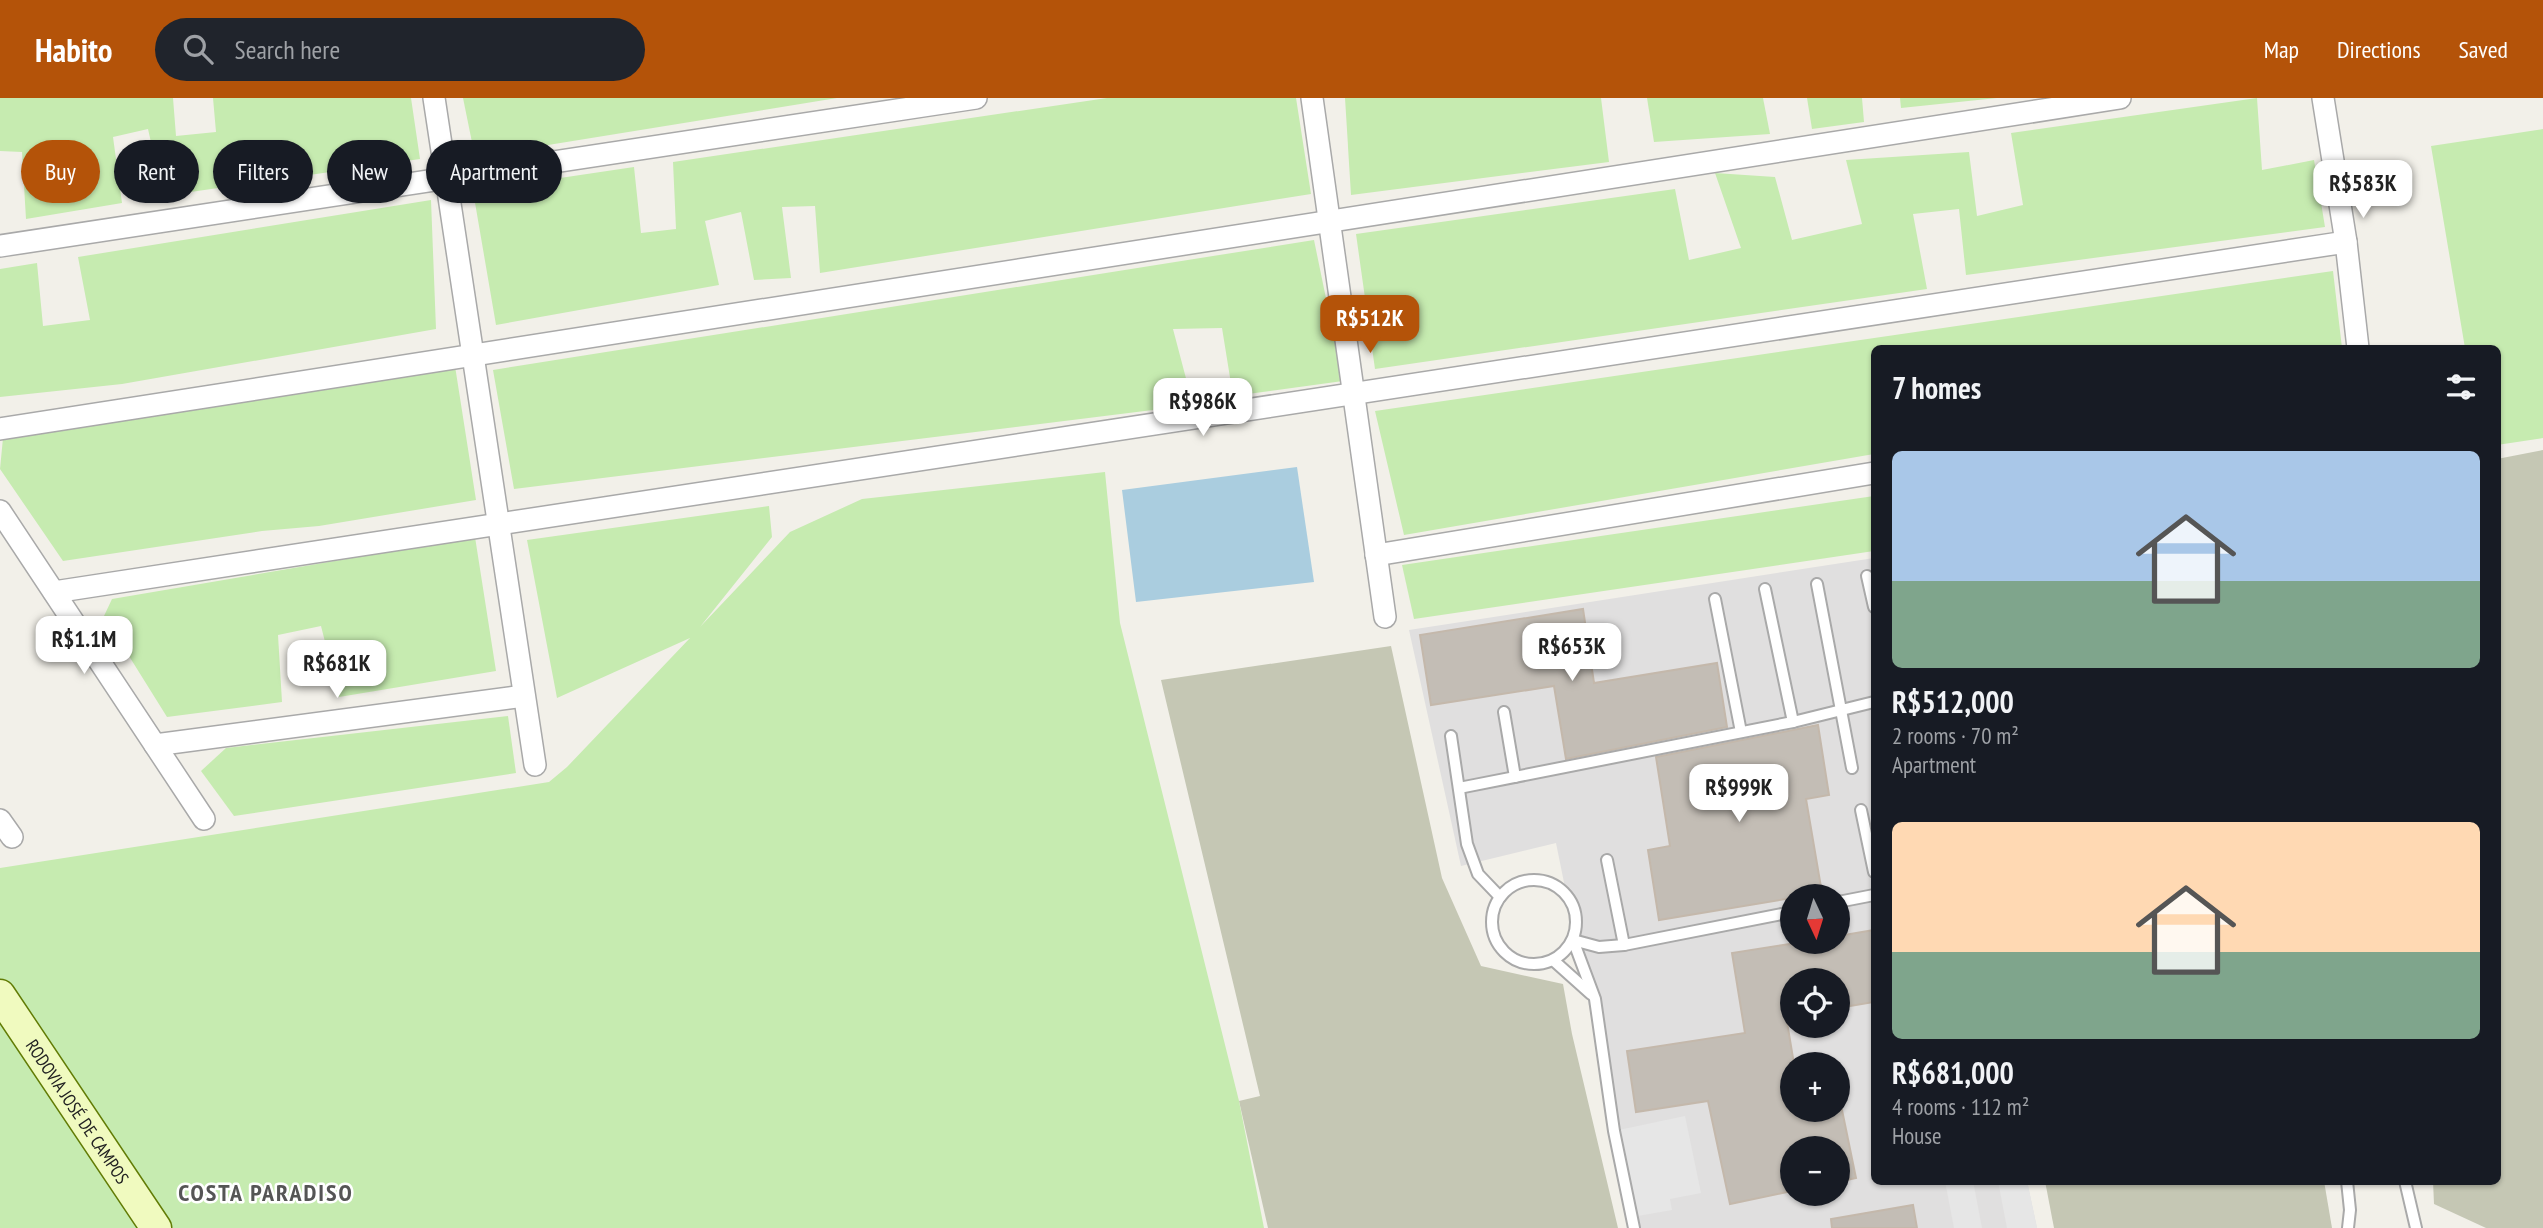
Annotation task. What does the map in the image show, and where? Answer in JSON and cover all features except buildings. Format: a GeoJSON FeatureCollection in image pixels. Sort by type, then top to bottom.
{"type":"FeatureCollection","features":[{"type":"Feature","properties":{"kind":"main road","name":"RODOVIA JOSÉ DE CAMPOS"},"geometry":{"type":"LineString","coordinates":[[0,995],[156,1228]]}},
{"type":"Feature","properties":{"kind":"street"},"geometry":{"type":"LineString","coordinates":[[434,98],[440,140]]}},
{"type":"Feature","properties":{"kind":"street"},"geometry":{"type":"LineString","coordinates":[[562,161],[976,98]]}},
{"type":"Feature","properties":{"kind":"street"},"geometry":{"type":"LineString","coordinates":[[1312,98],[1385,617]]}},
{"type":"Feature","properties":{"kind":"street"},"geometry":{"type":"LineString","coordinates":[[0,429],[2119,98]]}},
{"type":"Feature","properties":{"kind":"street"},"geometry":{"type":"LineString","coordinates":[[2323,98],[2346,242],[2358,345]]}},
{"type":"Feature","properties":{"kind":"street"},"geometry":{"type":"LineString","coordinates":[[0,246],[426,182]]}},
{"type":"Feature","properties":{"kind":"street"},"geometry":{"type":"LineString","coordinates":[[450,203],[534,765]]}},
{"type":"Feature","properties":{"kind":"street"},"geometry":{"type":"LineString","coordinates":[[54,592],[2346,242]]}},
{"type":"Feature","properties":{"kind":"street"},"geometry":{"type":"LineString","coordinates":[[1377,555],[1871,473]]}},
{"type":"Feature","properties":{"kind":"street"},"geometry":{"type":"LineString","coordinates":[[0,511],[204,819]]}},
{"type":"Feature","properties":{"kind":"street"},"geometry":{"type":"LineString","coordinates":[[155,745],[524,696]]}},
{"type":"Feature","properties":{"kind":"lane"},"geometry":{"type":"LineString","coordinates":[[1867,576],[1871,594]]}},
{"type":"Feature","properties":{"kind":"lane"},"geometry":{"type":"LineString","coordinates":[[1817,584],[1852,768]]}},
{"type":"Feature","properties":{"kind":"lane"},"geometry":{"type":"LineString","coordinates":[[1765,589],[1793,722]]}},
{"type":"Feature","properties":{"kind":"lane"},"geometry":{"type":"LineString","coordinates":[[1715,599],[1741,732]]}},
{"type":"Feature","properties":{"kind":"lane"},"geometry":{"type":"LineString","coordinates":[[1459,788],[1793,722],[1871,703]]}},
{"type":"Feature","properties":{"kind":"lane"},"geometry":{"type":"LineString","coordinates":[[1504,712],[1514,776]]}},
{"type":"Feature","properties":{"kind":"lane"},"geometry":{"type":"LineString","coordinates":[[1451,736],[1467,844],[1478,874],[1500,897]]}},
{"type":"Feature","properties":{"kind":"lane"},"geometry":{"type":"LineString","coordinates":[[1860,810],[1871,859]]}},
{"type":"Feature","properties":{"kind":"lane"},"geometry":{"type":"LineString","coordinates":[[1608,860],[1624,945]]}},
{"type":"Feature","properties":{"kind":"lane"},"geometry":{"type":"LineString","coordinates":[[1536,879],[1549,882],[1562,889],[1576,912],[1577,926],[1573,940],[1565,952],[1553,960],[1540,964],[1525,964],[1501,949],[1494,937],[1493,909],[1510,887],[1522,881],[1536,879]]}},
{"type":"Feature","properties":{"kind":"lane"},"geometry":{"type":"LineString","coordinates":[[1850,900],[1871,896]]}},
{"type":"Feature","properties":{"kind":"lane"},"geometry":{"type":"LineString","coordinates":[[1573,940],[1599,947],[1624,945],[1780,914]]}},
{"type":"Feature","properties":{"kind":"lane"},"geometry":{"type":"LineString","coordinates":[[1573,940],[1595,999],[1614,1130],[1634,1228]]}},
{"type":"Feature","properties":{"kind":"lane"},"geometry":{"type":"LineString","coordinates":[[1553,960],[1578,980],[1595,999]]}},
{"type":"Feature","properties":{"kind":"lane"},"geometry":{"type":"LineString","coordinates":[[2347,1185],[2350,1210],[2348,1228]]}},
{"type":"Feature","properties":{"kind":"lane"},"geometry":{"type":"LineString","coordinates":[[2406,1185],[2416,1228]]}},
{"type":"Feature","properties":{"kind":"shaded area"},"geometry":{"type":"Polygon","coordinates":[[[2543,450],[2543,1228],[2486,1228],[2434,1204],[2433,1185],[2501,1185],[2501,458],[2543,450]]]}},
{"type":"Feature","properties":{"kind":"shaded area"},"geometry":{"type":"Polygon","coordinates":[[[1871,558],[1871,1185],[2028,1185],[2037,1228],[1634,1228],[1556,843],[1461,866],[1409,630],[1871,558]]]}},
{"type":"Feature","properties":{"kind":"shaded area"},"geometry":{"type":"Polygon","coordinates":[[[1391,646],[1442,878],[1481,966],[1563,984],[1572,1034],[1618,1228],[1268,1228],[1239,1101],[1260,1096],[1161,680],[1391,646]]]}},
{"type":"Feature","properties":{"kind":"shaded area"},"geometry":{"type":"Polygon","coordinates":[[[1685,1116],[1701,1193],[1670,1199],[1672,1210],[1632,1217],[1614,1131],[1685,1116]]]}},
{"type":"Feature","properties":{"kind":"shaded area"},"geometry":{"type":"Polygon","coordinates":[[[1946,1185],[1974,1185],[1982,1228],[1954,1228],[1946,1185]]]}},
{"type":"Feature","properties":{"kind":"shaded area"},"geometry":{"type":"Polygon","coordinates":[[[1999,1185],[2028,1185],[2037,1228],[2007,1228],[1999,1185]]]}},
{"type":"Feature","properties":{"kind":"shaded area"},"geometry":{"type":"Polygon","coordinates":[[[2046,1185],[2325,1185],[2332,1228],[2054,1228],[2046,1185]]]}},
{"type":"Feature","properties":{"kind":"green space"},"geometry":{"type":"Polygon","coordinates":[[[0,98],[173,98],[176,136],[216,132],[213,98],[411,98],[420,159],[412,160],[412,140],[327,140],[327,172],[313,174],[313,140],[213,140],[213,189],[199,191],[199,140],[150,140],[148,129],[113,137],[114,203],[122,203],[26,219],[25,203],[100,203],[100,140],[21,140],[21,152],[0,151],[0,98]]]}},
{"type":"Feature","properties":{"kind":"green space"},"geometry":{"type":"Polygon","coordinates":[[[463,98],[837,98],[562,143],[562,140],[472,140],[463,98]]]}},
{"type":"Feature","properties":{"kind":"green space"},"geometry":{"type":"Polygon","coordinates":[[[1107,98],[1296,98],[1311,194],[820,273],[815,206],[782,207],[791,278],[754,280],[741,212],[705,221],[719,285],[496,325],[475,203],[562,203],[562,178],[634,167],[641,233],[676,229],[673,162],[1107,98]]]}},
{"type":"Feature","properties":{"kind":"green space"},"geometry":{"type":"Polygon","coordinates":[[[1345,98],[1601,98],[1609,162],[1351,195],[1345,98]]]}},
{"type":"Feature","properties":{"kind":"green space"},"geometry":{"type":"Polygon","coordinates":[[[1647,98],[1763,98],[1770,134],[1654,142],[1647,98]]]}},
{"type":"Feature","properties":{"kind":"green space"},"geometry":{"type":"Polygon","coordinates":[[[1807,98],[1862,98],[1864,122],[1812,129],[1807,98]]]}},
{"type":"Feature","properties":{"kind":"green space"},"geometry":{"type":"Polygon","coordinates":[[[1900,98],[1997,98],[1901,108],[1900,98]]]}},
{"type":"Feature","properties":{"kind":"green space"},"geometry":{"type":"Polygon","coordinates":[[[2257,98],[2262,170],[2314,160],[2325,227],[1966,275],[1959,209],[1913,214],[1927,289],[1375,369],[1356,234],[1675,189],[1689,260],[1741,248],[1715,173],[1775,177],[1792,240],[1862,224],[1846,160],[1969,152],[1977,216],[2023,205],[2011,133],[2257,98]]]}},
{"type":"Feature","properties":{"kind":"green space"},"geometry":{"type":"Polygon","coordinates":[[[2543,129],[2543,438],[2501,444],[2501,345],[2464,345],[2431,146],[2543,129]]]}},
{"type":"Feature","properties":{"kind":"green space"},"geometry":{"type":"Polygon","coordinates":[[[426,201],[431,203],[436,329],[122,384],[0,397],[0,269],[37,263],[43,326],[90,320],[78,257],[426,201]]]}},
{"type":"Feature","properties":{"kind":"green space"},"geometry":{"type":"Polygon","coordinates":[[[1314,240],[1343,381],[1233,396],[1222,328],[1173,329],[1193,405],[514,489],[493,370],[1314,240]]]}},
{"type":"Feature","properties":{"kind":"green space"},"geometry":{"type":"Polygon","coordinates":[[[2333,271],[2342,345],[1871,345],[1871,455],[1404,535],[1375,411],[2333,271]]]}},
{"type":"Feature","properties":{"kind":"green space"},"geometry":{"type":"Polygon","coordinates":[[[455,366],[476,500],[319,526],[262,531],[63,561],[0,469],[3,438],[455,366]]]}},
{"type":"Feature","properties":{"kind":"green space"},"geometry":{"type":"Polygon","coordinates":[[[1105,472],[1120,623],[1239,1101],[1264,1228],[0,1228],[0,868],[549,782],[567,767],[690,638],[557,698],[527,540],[769,506],[772,537],[700,627],[790,532],[862,499],[1105,472]]]}},
{"type":"Feature","properties":{"kind":"green space"},"geometry":{"type":"Polygon","coordinates":[[[1871,496],[1871,551],[1414,619],[1402,565],[1871,496]]]}},
{"type":"Feature","properties":{"kind":"green space"},"geometry":{"type":"Polygon","coordinates":[[[475,537],[496,671],[339,697],[321,626],[278,635],[282,702],[167,717],[104,616],[112,599],[475,537]]]}},
{"type":"Feature","properties":{"kind":"green space"},"geometry":{"type":"Polygon","coordinates":[[[508,716],[516,773],[234,816],[201,771],[226,748],[508,716]]]}},
{"type":"Feature","properties":{"kind":"water"},"geometry":{"type":"Polygon","coordinates":[[[1297,467],[1314,582],[1136,602],[1122,490],[1297,467]]]}},
{"type":"Feature","properties":{"kind":"district","name":"COSTA PARADISO"},"geometry":{"type":"Point","coordinates":[266,1192]}}]}
